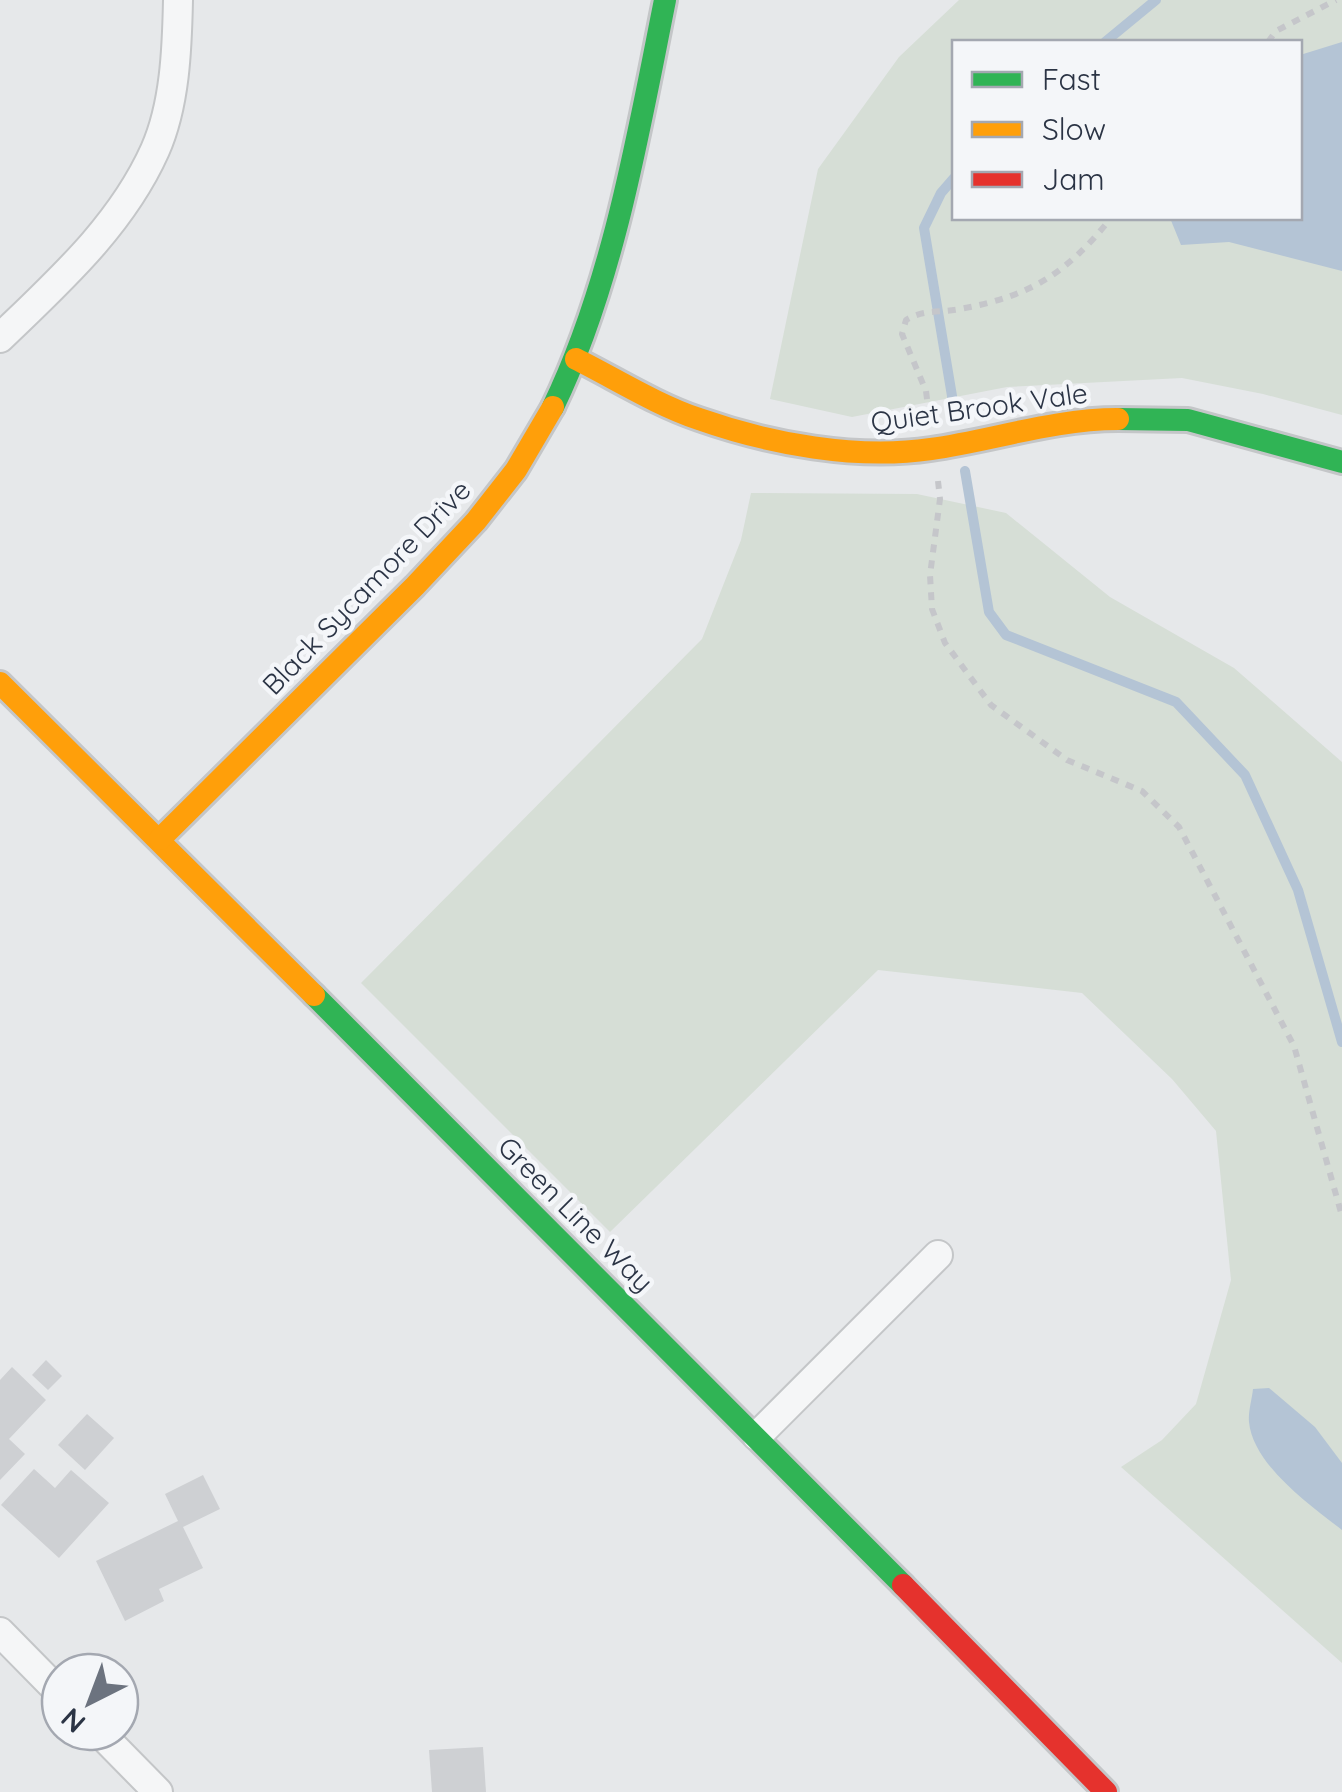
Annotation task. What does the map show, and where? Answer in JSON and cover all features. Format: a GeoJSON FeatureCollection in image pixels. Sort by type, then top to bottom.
{"type":"FeatureCollection","features":[{"type":"Feature","properties":{"kind":"street"},"geometry":{"type":"LineString","coordinates":[[0,338],[93,245],[127,200],[156,148],[170,99],[178,0]]}},
{"type":"Feature","properties":{"kind":"street","name":"Black Sycamore Drive"},"geometry":{"type":"LineString","coordinates":[[160,839],[415,586],[476,521],[516,470],[576,358],[632,167],[664,0]]}},
{"type":"Feature","properties":{"kind":"street","name":"Quiet Brook Vale"},"geometry":{"type":"LineString","coordinates":[[576,358],[698,419],[809,447],[871,454],[932,449],[1090,419],[1188,420],[1342,462]]}},
{"type":"Feature","properties":{"kind":"street","name":"Green Line Way"},"geometry":{"type":"LineString","coordinates":[[0,683],[757,1436],[1106,1792]]}},
{"type":"Feature","properties":{"kind":"street"},"geometry":{"type":"LineString","coordinates":[[757,1436],[938,1255]]}},
{"type":"Feature","properties":{"kind":"street"},"geometry":{"type":"LineString","coordinates":[[0,1632],[40,1672]]}},
{"type":"Feature","properties":{"kind":"street"},"geometry":{"type":"LineString","coordinates":[[119,1752],[158,1792]]}},
{"type":"Feature","properties":{"kind":"path"},"geometry":{"type":"LineString","coordinates":[[1269,40],[1276,31],[1336,0]]}},
{"type":"Feature","properties":{"kind":"path"},"geometry":{"type":"LineString","coordinates":[[930,420],[926,391],[902,334],[906,320],[919,312],[954,310],[1011,298],[1039,284],[1083,252],[1109,220]]}},
{"type":"Feature","properties":{"kind":"path"},"geometry":{"type":"LineString","coordinates":[[937,477],[940,499],[930,575],[932,610],[945,643],[991,705],[1066,760],[1142,790],[1179,827],[1294,1046],[1342,1216]]}},
{"type":"Feature","properties":{"kind":"shaded area"},"geometry":{"type":"Polygon","coordinates":[[[959,0],[1342,0],[1342,415],[1182,378],[1007,387],[852,417],[770,399],[818,169],[899,57],[959,0]]]}},
{"type":"Feature","properties":{"kind":"shaded area"},"geometry":{"type":"Polygon","coordinates":[[[751,493],[917,494],[1006,513],[1110,597],[1234,668],[1342,762],[1342,1663],[1121,1467],[1162,1440],[1196,1404],[1231,1280],[1216,1131],[1172,1079],[1082,993],[878,970],[610,1232],[361,983],[702,639],[741,540],[751,493]]]}},
{"type":"Feature","properties":{"kind":"water"},"geometry":{"type":"Polygon","coordinates":[[[1342,42],[1342,271],[1229,242],[1181,245],[1171,220],[1302,220],[1302,54],[1342,42]]]}},
{"type":"Feature","properties":{"kind":"water"},"geometry":{"type":"Polygon","coordinates":[[[1269,1388],[1315,1427],[1342,1463],[1342,1530],[1285,1483],[1261,1454],[1249,1422],[1250,1410],[1253,1389],[1269,1388]]]}},
{"type":"Feature","properties":{"kind":"building"},"geometry":{"type":"Polygon","coordinates":[[[46,1360],[62,1376],[48,1390],[32,1375],[46,1360]]]}},
{"type":"Feature","properties":{"kind":"building"},"geometry":{"type":"Polygon","coordinates":[[[12,1367],[46,1400],[9,1439],[25,1454],[0,1480],[0,1380],[12,1367]]]}},
{"type":"Feature","properties":{"kind":"building"},"geometry":{"type":"Polygon","coordinates":[[[87,1414],[114,1438],[85,1470],[58,1445],[87,1414]]]}},
{"type":"Feature","properties":{"kind":"building"},"geometry":{"type":"Polygon","coordinates":[[[34,1469],[55,1488],[71,1470],[109,1503],[59,1558],[1,1505],[34,1469]]]}},
{"type":"Feature","properties":{"kind":"building"},"geometry":{"type":"Polygon","coordinates":[[[203,1475],[220,1509],[183,1527],[203,1568],[159,1589],[164,1601],[125,1621],[96,1561],[178,1521],[165,1494],[203,1475]]]}},
{"type":"Feature","properties":{"kind":"building"},"geometry":{"type":"Polygon","coordinates":[[[483,1747],[486,1792],[432,1792],[429,1750],[483,1747]]]}},
{"type":"Feature","properties":{"kind":"waterway"},"geometry":{"type":"LineString","coordinates":[[1107,40],[1156,0]]}},
{"type":"Feature","properties":{"kind":"waterway"},"geometry":{"type":"LineString","coordinates":[[952,180],[941,193],[924,228],[955,414]]}},
{"type":"Feature","properties":{"kind":"waterway"},"geometry":{"type":"LineString","coordinates":[[965,471],[989,612],[1006,635],[1176,702],[1245,775],[1298,890],[1342,1042]]}},
{"type":"Feature","properties":{"kind":"traffic: fast"},"geometry":{"type":"LineString","coordinates":[[553,407],[608,259],[634,155],[665,0]]}},
{"type":"Feature","properties":{"kind":"traffic: fast"},"geometry":{"type":"LineString","coordinates":[[1118,419],[1188,420],[1342,462]]}},
{"type":"Feature","properties":{"kind":"traffic: fast"},"geometry":{"type":"LineString","coordinates":[[314,995],[903,1585]]}},
{"type":"Feature","properties":{"kind":"traffic: slow"},"geometry":{"type":"LineString","coordinates":[[576,359],[699,419],[814,448],[903,452],[1047,426],[1118,419]]}},
{"type":"Feature","properties":{"kind":"traffic: slow"},"geometry":{"type":"LineString","coordinates":[[160,839],[476,521],[516,470],[553,407]]}},
{"type":"Feature","properties":{"kind":"traffic: slow"},"geometry":{"type":"LineString","coordinates":[[0,683],[314,995]]}},
{"type":"Feature","properties":{"kind":"traffic: jam"},"geometry":{"type":"LineString","coordinates":[[903,1585],[1106,1792]]}}]}
